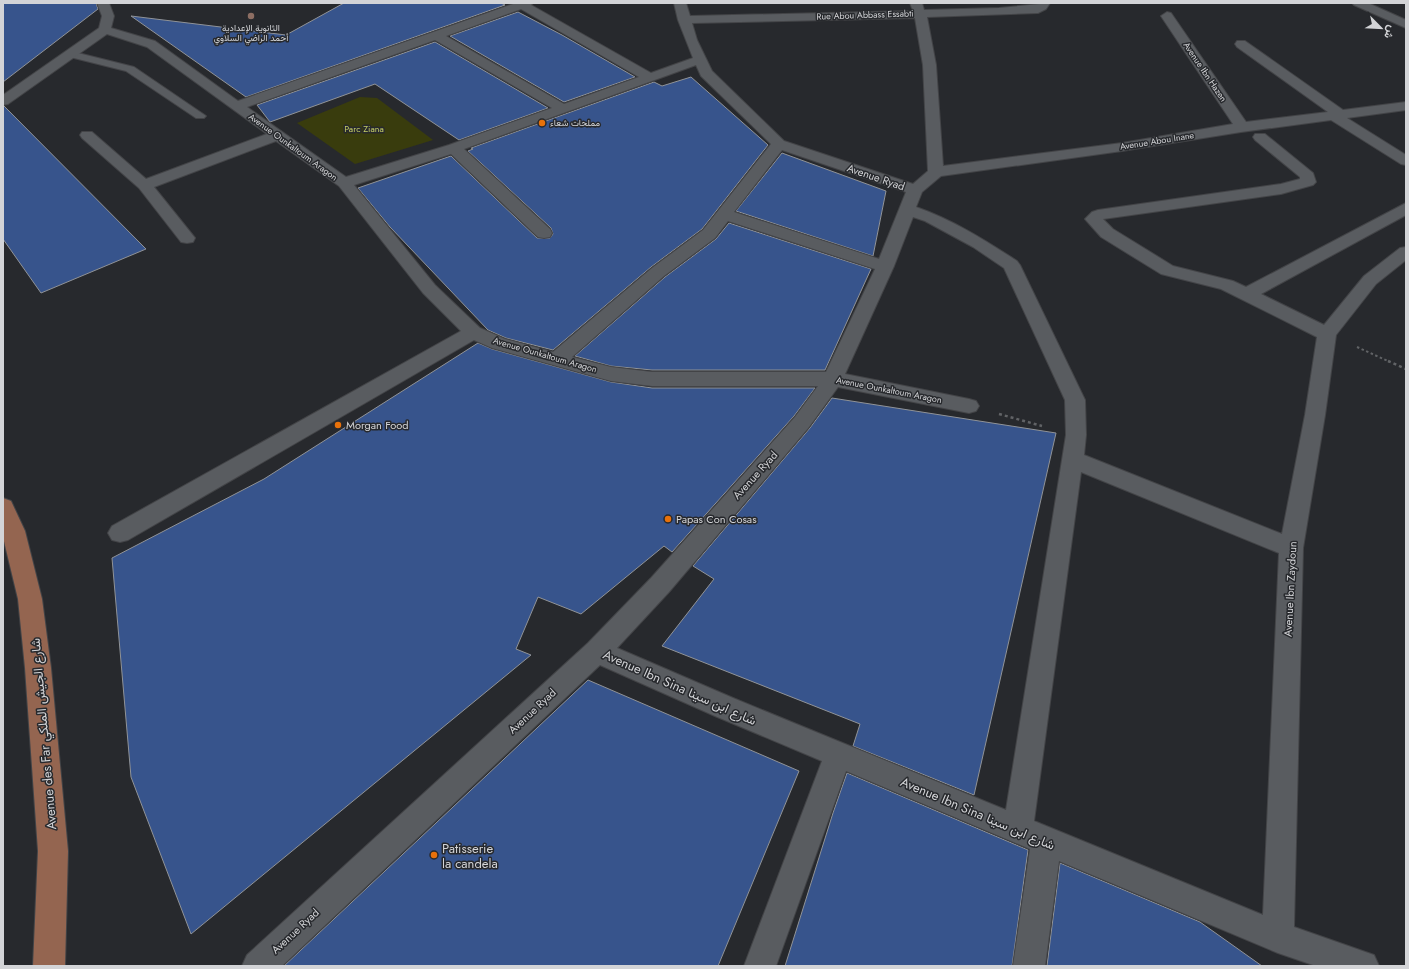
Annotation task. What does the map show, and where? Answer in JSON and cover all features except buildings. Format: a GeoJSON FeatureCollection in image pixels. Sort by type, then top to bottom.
{"type":"FeatureCollection","features":[{"type":"Feature","properties":{"kind":"main road","name":"Avenue des Far شارع الجيش الملكي"},"geometry":{"type":"LineString","coordinates":[[3,507],[13,531],[30,599],[38,668],[53,851],[49,966]]}},
{"type":"Feature","properties":{"kind":"street"},"geometry":{"type":"LineString","coordinates":[[3,101],[104,30],[108,16],[103,3]]}},
{"type":"Feature","properties":{"kind":"street","name":"Rue Abou Abbass Essabti"},"geometry":{"type":"LineString","coordinates":[[682,11],[918,8],[1026,10],[1038,9],[1042,7],[1044,3]]}},
{"type":"Feature","properties":{"kind":"street"},"geometry":{"type":"LineString","coordinates":[[1358,3],[1406,24]]}},
{"type":"Feature","properties":{"kind":"street"},"geometry":{"type":"LineString","coordinates":[[236,106],[436,34],[525,4],[649,77]]}},
{"type":"Feature","properties":{"kind":"street"},"geometry":{"type":"LineString","coordinates":[[918,8],[931,66],[936,172],[911,199],[930,218],[979,243],[1011,265],[1075,400],[1074,447],[1018,829]]}},
{"type":"Feature","properties":{"kind":"street","name":"Avenue Ryad"},"geometry":{"type":"LineString","coordinates":[[258,966],[597,651],[660,585],[802,422],[834,379],[885,266],[911,199],[780,144],[735,103],[706,73],[699,60],[682,11]]}},
{"type":"Feature","properties":{"kind":"street","name":"Avenue Ibn Hazen"},"geometry":{"type":"LineString","coordinates":[[1167,16],[1243,128]]}},
{"type":"Feature","properties":{"kind":"street","name":"Avenue Ounkaltoum Aragon"},"geometry":{"type":"LineString","coordinates":[[104,30],[151,44],[344,184],[429,289],[473,332],[499,344],[611,374],[652,379],[834,379],[969,406]]}},
{"type":"Feature","properties":{"kind":"street"},"geometry":{"type":"LineString","coordinates":[[436,34],[561,108]]}},
{"type":"Feature","properties":{"kind":"street"},"geometry":{"type":"LineString","coordinates":[[1241,44],[1336,115],[1406,161]]}},
{"type":"Feature","properties":{"kind":"street"},"geometry":{"type":"LineString","coordinates":[[344,184],[454,148],[561,108],[699,60]]}},
{"type":"Feature","properties":{"kind":"street","name":"Avenue Abou Inane"},"geometry":{"type":"LineString","coordinates":[[936,172],[1406,106]]}},
{"type":"Feature","properties":{"kind":"street"},"geometry":{"type":"LineString","coordinates":[[87,135],[144,185],[186,238]]}},
{"type":"Feature","properties":{"kind":"street"},"geometry":{"type":"LineString","coordinates":[[144,185],[277,135]]}},
{"type":"Feature","properties":{"kind":"street"},"geometry":{"type":"LineString","coordinates":[[1260,137],[1308,176],[1308,182],[1281,189],[1098,215],[1093,219],[1107,233],[1167,270],[1214,280],[1248,294],[1327,334]]}},
{"type":"Feature","properties":{"kind":"street"},"geometry":{"type":"LineString","coordinates":[[556,360],[658,272],[696,245],[708,234],[780,144]]}},
{"type":"Feature","properties":{"kind":"street"},"geometry":{"type":"LineString","coordinates":[[454,148],[544,233]]}},
{"type":"Feature","properties":{"kind":"street"},"geometry":{"type":"LineString","coordinates":[[1248,294],[1406,208]]}},
{"type":"Feature","properties":{"kind":"street"},"geometry":{"type":"LineString","coordinates":[[724,214],[885,266]]}},
{"type":"Feature","properties":{"kind":"street","name":"Avenue Ibn Zaydoun"},"geometry":{"type":"LineString","coordinates":[[1278,937],[1290,548],[1314,423],[1327,334],[1370,280],[1406,252]]}},
{"type":"Feature","properties":{"kind":"street"},"geometry":{"type":"LineString","coordinates":[[120,533],[473,332]]}},
{"type":"Feature","properties":{"kind":"street"},"geometry":{"type":"LineString","coordinates":[[1074,447],[1290,548]]}},
{"type":"Feature","properties":{"kind":"street","name":"Avenue Ibn Sina شارع ابن سينا"},"geometry":{"type":"LineString","coordinates":[[597,651],[838,755],[1046,842],[1278,937],[1363,966]]}},
{"type":"Feature","properties":{"kind":"street"},"geometry":{"type":"LineString","coordinates":[[760,966],[838,755]]}},
{"type":"Feature","properties":{"kind":"street"},"geometry":{"type":"LineString","coordinates":[[1029,966],[1046,842]]}},
{"type":"Feature","properties":{"kind":"lane"},"geometry":{"type":"LineString","coordinates":[[70,54],[130,69],[200,116]]}},
{"type":"Feature","properties":{"kind":"path"},"geometry":{"type":"LineString","coordinates":[[1327,334],[1406,369]]}},
{"type":"Feature","properties":{"kind":"path"},"geometry":{"type":"LineString","coordinates":[[969,406],[1074,447]]}},
{"type":"Feature","properties":{"kind":"green space","name":"Parc Ziana"},"geometry":{"type":"Polygon","coordinates":[[[360,97],[377,98],[433,140],[355,164],[297,123],[360,97]]]}},
{"type":"Feature","properties":{"kind":"place","name":"الثانوية الإعدادية أحمد الراضي السلاوي"},"geometry":{"type":"Point","coordinates":[251,16]}},
{"type":"Feature","properties":{"kind":"place","name":"مملحات شعاء"},"geometry":{"type":"Point","coordinates":[542,123]}},
{"type":"Feature","properties":{"kind":"place","name":"Morgan Food"},"geometry":{"type":"Point","coordinates":[338,425]}},
{"type":"Feature","properties":{"kind":"place","name":"Papas Con Cosas"},"geometry":{"type":"Point","coordinates":[668,519]}},
{"type":"Feature","properties":{"kind":"place","name":"Patisserie la candela"},"geometry":{"type":"Point","coordinates":[434,855]}}]}
